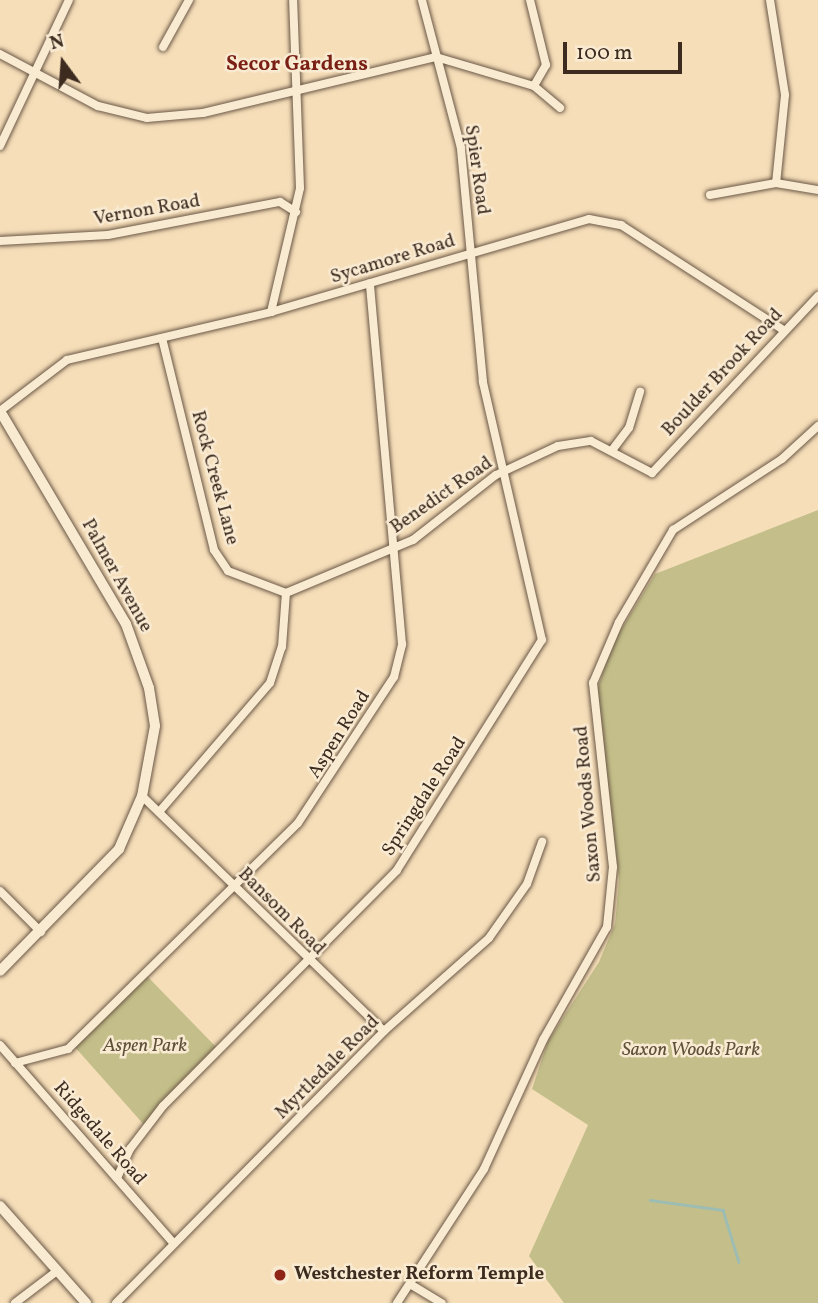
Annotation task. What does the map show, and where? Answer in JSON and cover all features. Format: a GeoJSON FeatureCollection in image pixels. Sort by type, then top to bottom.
{"type":"FeatureCollection","features":[{"type":"Feature","properties":{"kind":"main road","name":"Palmer Avenue"},"geometry":{"type":"LineString","coordinates":[[0,411],[112,596],[142,663],[155,726],[142,796],[119,849],[41,932],[0,971]]}},
{"type":"Feature","properties":{"kind":"street"},"geometry":{"type":"LineString","coordinates":[[0,146],[69,0]]}},
{"type":"Feature","properties":{"kind":"street"},"geometry":{"type":"LineString","coordinates":[[163,47],[189,0]]}},
{"type":"Feature","properties":{"kind":"street"},"geometry":{"type":"LineString","coordinates":[[271,312],[296,212],[298,91],[293,0]]}},
{"type":"Feature","properties":{"kind":"street","name":"Spier Road"},"geometry":{"type":"LineString","coordinates":[[422,0],[462,155],[483,382],[504,471]]}},
{"type":"Feature","properties":{"kind":"street"},"geometry":{"type":"LineString","coordinates":[[530,0],[546,56],[545,73],[534,86]]}},
{"type":"Feature","properties":{"kind":"street"},"geometry":{"type":"LineString","coordinates":[[770,0],[785,95],[776,183]]}},
{"type":"Feature","properties":{"kind":"street"},"geometry":{"type":"LineString","coordinates":[[0,54],[37,70],[98,106],[147,118],[169,119],[436,57],[534,86],[560,108]]}},
{"type":"Feature","properties":{"kind":"street"},"geometry":{"type":"LineString","coordinates":[[710,195],[776,183],[818,190]]}},
{"type":"Feature","properties":{"kind":"street","name":"Vernon Road"},"geometry":{"type":"LineString","coordinates":[[0,241],[108,235],[280,202],[296,212]]}},
{"type":"Feature","properties":{"kind":"street","name":"Sycamore Road"},"geometry":{"type":"LineString","coordinates":[[0,411],[67,360],[271,312],[589,219],[610,220],[783,330]]}},
{"type":"Feature","properties":{"kind":"street","name":"Aspen Road"},"geometry":{"type":"LineString","coordinates":[[15,1063],[68,1049],[312,807],[394,677],[402,644],[370,283]]}},
{"type":"Feature","properties":{"kind":"street","name":"Boulder Brook Road"},"geometry":{"type":"LineString","coordinates":[[652,473],[783,330],[818,296]]}},
{"type":"Feature","properties":{"kind":"street","name":"Rock Creek Lane"},"geometry":{"type":"LineString","coordinates":[[162,338],[214,550],[228,571],[286,593]]}},
{"type":"Feature","properties":{"kind":"street"},"geometry":{"type":"LineString","coordinates":[[613,449],[633,422],[640,392]]}},
{"type":"Feature","properties":{"kind":"street"},"geometry":{"type":"LineString","coordinates":[[0,411],[0,420]]}},
{"type":"Feature","properties":{"kind":"street","name":"Saxon Woods Road"},"geometry":{"type":"LineString","coordinates":[[397,1303],[484,1169],[543,1040],[607,927],[613,867],[593,683],[619,622],[673,530],[782,459],[818,426]]}},
{"type":"Feature","properties":{"kind":"street","name":"Benedict Road"},"geometry":{"type":"LineString","coordinates":[[286,593],[393,550],[504,471],[574,442],[613,449],[652,473]]}},
{"type":"Feature","properties":{"kind":"street","name":"Springdale Road"},"geometry":{"type":"LineString","coordinates":[[117,1178],[130,1149],[163,1106],[404,861],[542,640],[504,471]]}},
{"type":"Feature","properties":{"kind":"street"},"geometry":{"type":"LineString","coordinates":[[142,796],[159,812],[270,683],[282,647],[286,593]]}},
{"type":"Feature","properties":{"kind":"street","name":"Bansom Road"},"geometry":{"type":"LineString","coordinates":[[159,812],[308,961],[384,1031]]}},
{"type":"Feature","properties":{"kind":"street","name":"Myrtledale Road"},"geometry":{"type":"LineString","coordinates":[[116,1303],[384,1031],[489,938],[527,884],[542,842]]}},
{"type":"Feature","properties":{"kind":"street"},"geometry":{"type":"LineString","coordinates":[[0,891],[41,932]]}},
{"type":"Feature","properties":{"kind":"street","name":"Ridgedale Road"},"geometry":{"type":"LineString","coordinates":[[0,1045],[174,1244]]}},
{"type":"Feature","properties":{"kind":"street"},"geometry":{"type":"LineString","coordinates":[[0,1206],[86,1303]]}},
{"type":"Feature","properties":{"kind":"street"},"geometry":{"type":"LineString","coordinates":[[15,1303],[57,1271]]}},
{"type":"Feature","properties":{"kind":"street"},"geometry":{"type":"LineString","coordinates":[[410,1284],[442,1303]]}},
{"type":"Feature","properties":{"kind":"green space","name":"Saxon Woods Park"},"geometry":{"type":"Polygon","coordinates":[[[818,510],[818,1303],[564,1303],[529,1256],[588,1125],[532,1089],[548,1041],[599,962],[615,924],[619,880],[597,691],[611,646],[655,574],[818,510]]]}},
{"type":"Feature","properties":{"kind":"green space","name":"Aspen Park"},"geometry":{"type":"Polygon","coordinates":[[[146,975],[219,1050],[146,1127],[73,1045],[146,975]]]}},
{"type":"Feature","properties":{"kind":"waterway"},"geometry":{"type":"LineString","coordinates":[[650,1200],[723,1210],[739,1262]]}},
{"type":"Feature","properties":{"kind":"place","name":"Westchester Reform Temple"},"geometry":{"type":"Point","coordinates":[280,1275]}},
{"type":"Feature","properties":{"kind":"district","name":"Secor Gardens"},"geometry":{"type":"Point","coordinates":[297,65]}}]}
